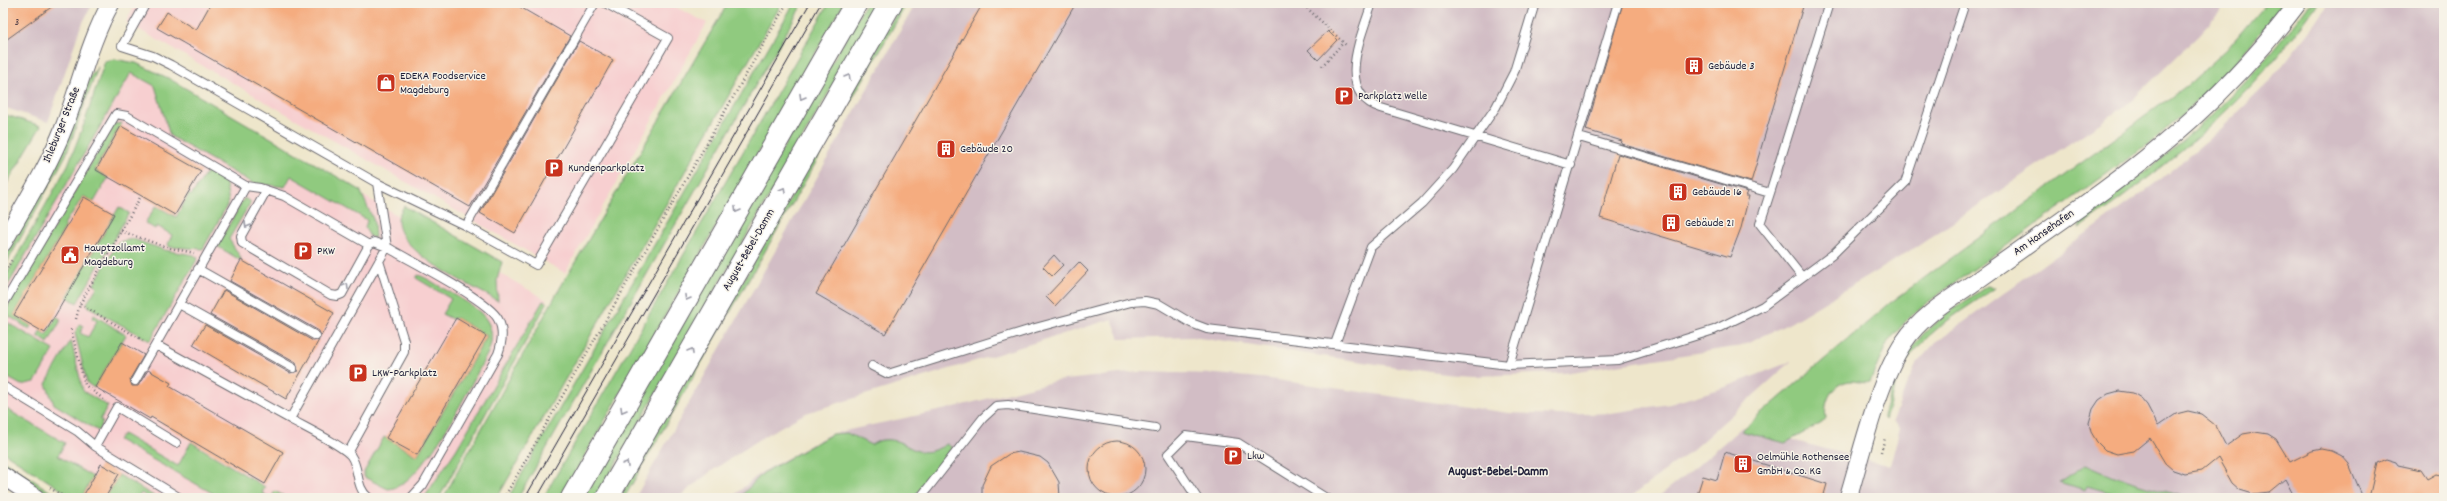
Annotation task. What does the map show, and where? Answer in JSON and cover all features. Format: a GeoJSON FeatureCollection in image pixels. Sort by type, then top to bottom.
{"type":"FeatureCollection","features":[{"type":"Feature","properties":{"kind":"main road"},"geometry":{"type":"LineString","coordinates":[[572,498],[856,3]]}},
{"type":"Feature","properties":{"kind":"main road","name":"August-Bebel-Damm"},"geometry":{"type":"LineString","coordinates":[[607,498],[891,3]]}},
{"type":"Feature","properties":{"kind":"street","name":"Ihleburger Straße"},"geometry":{"type":"LineString","coordinates":[[3,243],[54,149],[71,107],[92,42],[111,3]]}},
{"type":"Feature","properties":{"kind":"street","name":"Am Hansehafen"},"geometry":{"type":"LineString","coordinates":[[1848,498],[1886,380],[1900,349],[1909,335],[1943,305],[2115,183],[2169,141],[2235,79],[2298,3]]}},
{"type":"Feature","properties":{"kind":"street"},"geometry":{"type":"LineString","coordinates":[[3,476],[36,498]]}},
{"type":"Feature","properties":{"kind":"lane"},"geometry":{"type":"LineString","coordinates":[[146,3],[122,46],[153,56],[171,65],[378,183],[466,226],[536,265],[668,38],[605,3]]}},
{"type":"Feature","properties":{"kind":"lane"},"geometry":{"type":"LineString","coordinates":[[466,226],[595,3]]}},
{"type":"Feature","properties":{"kind":"lane"},"geometry":{"type":"LineString","coordinates":[[1372,3],[1354,62],[1354,77],[1362,95],[1370,103],[1381,108],[1571,165]]}},
{"type":"Feature","properties":{"kind":"lane"},"geometry":{"type":"LineString","coordinates":[[1335,344],[1370,247],[1422,203],[1453,169],[1477,136],[1514,72],[1534,3]]}},
{"type":"Feature","properties":{"kind":"lane"},"geometry":{"type":"LineString","coordinates":[[1509,365],[1571,165],[1618,3]]}},
{"type":"Feature","properties":{"kind":"lane"},"geometry":{"type":"LineString","coordinates":[[1802,277],[1760,224],[1829,3]]}},
{"type":"Feature","properties":{"kind":"lane"},"geometry":{"type":"LineString","coordinates":[[872,366],[888,374],[1080,314],[1140,301],[1163,306],[1191,323],[1207,329],[1509,365],[1618,360],[1714,330],[1763,306],[1832,255],[1906,183],[1965,3]]}},
{"type":"Feature","properties":{"kind":"lane"},"geometry":{"type":"LineString","coordinates":[[3,305],[116,114],[127,116],[246,186],[284,196],[369,245]]}},
{"type":"Feature","properties":{"kind":"lane"},"geometry":{"type":"LineString","coordinates":[[1579,137],[1770,193]]}},
{"type":"Feature","properties":{"kind":"lane"},"geometry":{"type":"LineString","coordinates":[[290,419],[387,247],[378,183]]}},
{"type":"Feature","properties":{"kind":"lane"},"geometry":{"type":"LineString","coordinates":[[135,381],[246,186]]}},
{"type":"Feature","properties":{"kind":"lane"},"geometry":{"type":"LineString","coordinates":[[266,191],[241,236],[242,243],[331,295],[337,296],[342,294],[369,245],[374,242],[387,247],[485,304],[498,318],[502,334],[498,354],[423,485],[411,498]]}},
{"type":"Feature","properties":{"kind":"lane"},"geometry":{"type":"LineString","coordinates":[[348,453],[404,352],[404,341],[379,261]]}},
{"type":"Feature","properties":{"kind":"lane"},"geometry":{"type":"LineString","coordinates":[[198,269],[316,336]]}},
{"type":"Feature","properties":{"kind":"lane"},"geometry":{"type":"LineString","coordinates":[[179,304],[293,368]]}},
{"type":"Feature","properties":{"kind":"lane"},"geometry":{"type":"LineString","coordinates":[[156,344],[348,453],[352,458],[360,485],[364,493],[369,498]]}},
{"type":"Feature","properties":{"kind":"lane"},"geometry":{"type":"LineString","coordinates":[[3,386],[77,431],[95,446],[180,498]]}},
{"type":"Feature","properties":{"kind":"lane"},"geometry":{"type":"LineString","coordinates":[[920,498],[983,418],[996,406],[1008,405],[1155,428]]}},
{"type":"Feature","properties":{"kind":"lane"},"geometry":{"type":"LineString","coordinates":[[95,446],[117,407],[176,443]]}},
{"type":"Feature","properties":{"kind":"lane"},"geometry":{"type":"LineString","coordinates":[[1197,498],[1168,454],[1186,436],[1238,443],[1326,498]]}},
{"type":"Feature","properties":{"kind":"lane"},"geometry":{"type":"LineString","coordinates":[[359,498],[360,485]]}},
{"type":"Feature","properties":{"kind":"path"},"geometry":{"type":"LineString","coordinates":[[504,498],[787,3]]}},
{"type":"Feature","properties":{"kind":"path"},"geometry":{"type":"LineString","coordinates":[[1307,8],[1343,43],[1358,49]]}},
{"type":"Feature","properties":{"kind":"path"},"geometry":{"type":"LineString","coordinates":[[1322,66],[1343,43]]}},
{"type":"Feature","properties":{"kind":"path"},"geometry":{"type":"LineString","coordinates":[[76,319],[80,304],[141,196]]}},
{"type":"Feature","properties":{"kind":"path"},"geometry":{"type":"LineString","coordinates":[[121,231],[166,247],[207,255]]}},
{"type":"Feature","properties":{"kind":"path"},"geometry":{"type":"LineString","coordinates":[[80,304],[149,344],[156,344]]}},
{"type":"Feature","properties":{"kind":"path"},"geometry":{"type":"LineString","coordinates":[[71,329],[86,387],[117,407]]}},
{"type":"Feature","properties":{"kind":"shaded area"},"geometry":{"type":"Polygon","coordinates":[[[3,3],[93,3],[80,28],[48,122],[3,107],[3,3]]]}},
{"type":"Feature","properties":{"kind":"shaded area"},"geometry":{"type":"Polygon","coordinates":[[[136,3],[668,3],[707,23],[565,273],[126,22],[136,3]]]}},
{"type":"Feature","properties":{"kind":"shaded area"},"geometry":{"type":"Polygon","coordinates":[[[916,3],[2228,3],[2200,34],[2128,104],[1918,246],[1790,323],[1742,346],[1564,373],[1472,376],[1445,374],[1192,337],[1120,339],[1112,319],[806,413],[766,435],[710,472],[678,498],[635,498],[916,3]]]}},
{"type":"Feature","properties":{"kind":"shaded area"},"geometry":{"type":"Polygon","coordinates":[[[2329,3],[2444,3],[2444,498],[1657,498],[1742,427],[1890,466],[1900,428],[1893,421],[1906,386],[1917,363],[1935,343],[2161,179],[2223,127],[2270,81],[2316,23],[2329,3]]]}},
{"type":"Feature","properties":{"kind":"shaded area"},"geometry":{"type":"Polygon","coordinates":[[[129,63],[547,300],[438,498],[96,498],[3,444],[3,287],[129,63]]]}},
{"type":"Feature","properties":{"kind":"shaded area"},"geometry":{"type":"Polygon","coordinates":[[[1792,361],[1692,450],[1629,498],[731,498],[759,474],[830,434],[947,409],[1056,381],[1138,372],[1217,374],[1270,379],[1509,413],[1560,415],[1611,413],[1670,404],[1726,387],[1792,361]]]}},
{"type":"Feature","properties":{"kind":"green space"},"geometry":{"type":"Polygon","coordinates":[[[728,3],[782,3],[497,498],[443,498],[557,293],[728,3]]]}},
{"type":"Feature","properties":{"kind":"green space"},"geometry":{"type":"Polygon","coordinates":[[[794,3],[803,3],[518,498],[508,498],[794,3]]]}},
{"type":"Feature","properties":{"kind":"green space"},"geometry":{"type":"Polygon","coordinates":[[[829,3],[844,3],[561,497],[543,498],[829,3]]]}},
{"type":"Feature","properties":{"kind":"green space"},"geometry":{"type":"Polygon","coordinates":[[[866,3],[880,3],[596,498],[583,498],[866,3]]]}},
{"type":"Feature","properties":{"kind":"green space"},"geometry":{"type":"Polygon","coordinates":[[[902,3],[907,3],[624,498],[619,498],[902,3]]]}},
{"type":"Feature","properties":{"kind":"green space"},"geometry":{"type":"Polygon","coordinates":[[[2266,3],[2285,3],[2225,75],[2154,140],[1921,307],[1906,321],[1887,343],[1870,382],[1845,382],[1834,389],[1828,399],[1825,412],[1826,418],[1822,423],[1785,443],[1741,431],[1890,303],[2189,84],[2227,49],[2266,3]]]}},
{"type":"Feature","properties":{"kind":"green space"},"geometry":{"type":"Polygon","coordinates":[[[2310,3],[2318,3],[2266,70],[2238,99],[2179,153],[2147,179],[2079,229],[2081,220],[2176,147],[2232,95],[2285,36],[2310,3]]]}},
{"type":"Feature","properties":{"kind":"green space"},"geometry":{"type":"Polygon","coordinates":[[[114,59],[136,63],[168,78],[360,190],[374,221],[375,238],[370,237],[365,228],[367,220],[291,176],[285,187],[252,183],[170,136],[155,86],[131,73],[3,294],[3,281],[68,165],[84,124],[105,61],[114,59]]]}},
{"type":"Feature","properties":{"kind":"green space"},"geometry":{"type":"Polygon","coordinates":[[[98,67],[66,155],[3,270],[3,261],[61,155],[90,77],[98,67]]]}},
{"type":"Feature","properties":{"kind":"green space"},"geometry":{"type":"Polygon","coordinates":[[[3,114],[41,126],[3,190],[3,114]]]}},
{"type":"Feature","properties":{"kind":"green space"},"geometry":{"type":"Polygon","coordinates":[[[122,123],[95,170],[108,178],[94,202],[83,196],[64,225],[66,226],[14,315],[31,326],[29,329],[4,313],[114,124],[122,123]]]}},
{"type":"Feature","properties":{"kind":"green space"},"geometry":{"type":"Polygon","coordinates":[[[208,170],[225,179],[229,202],[203,249],[169,247],[168,244],[172,235],[157,226],[155,229],[145,223],[156,206],[176,217],[189,194],[191,196],[208,170]]]}},
{"type":"Feature","properties":{"kind":"green space"},"geometry":{"type":"Polygon","coordinates":[[[244,198],[251,202],[229,239],[241,258],[240,260],[217,246],[244,198]]]}},
{"type":"Feature","properties":{"kind":"green space"},"geometry":{"type":"Polygon","coordinates":[[[404,206],[502,262],[497,280],[498,301],[438,267],[409,244],[400,231],[398,219],[404,206]]]}},
{"type":"Feature","properties":{"kind":"green space"},"geometry":{"type":"Polygon","coordinates":[[[119,207],[129,213],[77,303],[67,297],[119,207]]]}},
{"type":"Feature","properties":{"kind":"green space"},"geometry":{"type":"Polygon","coordinates":[[[133,239],[165,250],[194,255],[198,258],[150,341],[89,307],[87,303],[97,287],[94,284],[118,242],[133,239]]]}},
{"type":"Feature","properties":{"kind":"green space"},"geometry":{"type":"Polygon","coordinates":[[[418,275],[466,302],[482,314],[488,322],[491,331],[491,341],[488,353],[470,387],[445,432],[431,453],[416,472],[402,484],[388,489],[364,477],[364,472],[384,437],[417,456],[487,336],[456,318],[452,319],[442,314],[451,299],[416,278],[418,275]]]}},
{"type":"Feature","properties":{"kind":"green space"},"geometry":{"type":"Polygon","coordinates":[[[1987,286],[1995,288],[1942,325],[1918,347],[1908,360],[1893,391],[1885,420],[1883,416],[1896,377],[1905,358],[1917,341],[1941,318],[1987,286]]]}},
{"type":"Feature","properties":{"kind":"green space"},"geometry":{"type":"Polygon","coordinates":[[[543,301],[547,303],[439,498],[424,498],[456,450],[543,301]]]}},
{"type":"Feature","properties":{"kind":"green space"},"geometry":{"type":"Polygon","coordinates":[[[94,315],[126,335],[94,388],[87,383],[75,333],[80,324],[84,326],[80,333],[88,337],[97,321],[92,318],[94,315]]]}},
{"type":"Feature","properties":{"kind":"green space"},"geometry":{"type":"Polygon","coordinates":[[[57,316],[60,319],[60,322],[48,343],[38,336],[40,331],[46,335],[57,316]]]}},
{"type":"Feature","properties":{"kind":"green space"},"geometry":{"type":"Polygon","coordinates":[[[3,320],[54,350],[35,382],[21,385],[3,375],[3,320]]]}},
{"type":"Feature","properties":{"kind":"green space"},"geometry":{"type":"Polygon","coordinates":[[[71,340],[83,391],[108,406],[100,420],[103,422],[98,431],[54,404],[46,384],[71,340]]]}},
{"type":"Feature","properties":{"kind":"green space"},"geometry":{"type":"Polygon","coordinates":[[[3,407],[65,443],[58,456],[93,477],[81,498],[74,498],[3,452],[3,407]]]}},
{"type":"Feature","properties":{"kind":"green space"},"geometry":{"type":"Polygon","coordinates":[[[847,433],[871,445],[882,440],[892,440],[900,442],[912,449],[926,452],[935,450],[947,444],[952,448],[913,498],[739,498],[763,473],[832,434],[847,433]]]}},
{"type":"Feature","properties":{"kind":"green space"},"geometry":{"type":"Polygon","coordinates":[[[123,434],[178,466],[191,442],[265,487],[262,493],[271,498],[221,498],[118,440],[123,434]]]}},
{"type":"Feature","properties":{"kind":"green space"},"geometry":{"type":"Polygon","coordinates":[[[3,460],[60,498],[53,498],[3,464],[3,460]]]}},
{"type":"Feature","properties":{"kind":"green space"},"geometry":{"type":"Polygon","coordinates":[[[2086,464],[2111,475],[2187,498],[2129,498],[2087,486],[2085,490],[2060,482],[2086,464]]]}},
{"type":"Feature","properties":{"kind":"green space"},"geometry":{"type":"Polygon","coordinates":[[[119,475],[157,498],[149,498],[141,493],[138,498],[106,498],[119,475]]]}},
{"type":"Feature","properties":{"kind":"green space"},"geometry":{"type":"Polygon","coordinates":[[[275,491],[284,496],[284,498],[271,498],[275,491]]]}},
{"type":"Feature","properties":{"kind":"building"},"geometry":{"type":"Polygon","coordinates":[[[3,3],[57,3],[3,42],[3,3]]]}},
{"type":"Feature","properties":{"kind":"building","name":"EDEKA Foodservice Magdeburg"},"geometry":{"type":"Polygon","coordinates":[[[211,3],[513,3],[570,36],[470,207],[157,28],[167,12],[196,30],[211,3]]]}},
{"type":"Feature","properties":{"kind":"building","name":"Gebäude 20"},"geometry":{"type":"Polygon","coordinates":[[[983,3],[1076,3],[885,334],[816,294],[983,3]]]}},
{"type":"Feature","properties":{"kind":"building","name":"Gebäude 3"},"geometry":{"type":"Polygon","coordinates":[[[1623,3],[1804,3],[1751,182],[1621,144],[1622,141],[1586,130],[1623,3]]]}},
{"type":"Feature","properties":{"kind":"building"},"geometry":{"type":"Polygon","coordinates":[[[1328,31],[1337,40],[1318,60],[1308,50],[1328,31]]]}},
{"type":"Feature","properties":{"kind":"building"},"geometry":{"type":"Polygon","coordinates":[[[579,41],[613,60],[515,233],[480,213],[579,41]]]}},
{"type":"Feature","properties":{"kind":"building"},"geometry":{"type":"Polygon","coordinates":[[[121,126],[201,171],[175,215],[96,170],[121,126]]]}},
{"type":"Feature","properties":{"kind":"building"},"geometry":{"type":"Polygon","coordinates":[[[1618,154],[1748,192],[1746,196],[1749,196],[1741,228],[1730,257],[1600,218],[1618,154]]]}},
{"type":"Feature","properties":{"kind":"building"},"geometry":{"type":"Polygon","coordinates":[[[84,197],[114,214],[45,333],[14,315],[84,197]]]}},
{"type":"Feature","properties":{"kind":"building"},"geometry":{"type":"Polygon","coordinates":[[[1054,255],[1063,265],[1052,276],[1043,267],[1054,255]]]}},
{"type":"Feature","properties":{"kind":"building"},"geometry":{"type":"Polygon","coordinates":[[[241,260],[334,313],[321,336],[319,331],[230,281],[241,260]]]}},
{"type":"Feature","properties":{"kind":"building"},"geometry":{"type":"Polygon","coordinates":[[[1079,262],[1088,271],[1055,306],[1046,297],[1079,262]]]}},
{"type":"Feature","properties":{"kind":"building"},"geometry":{"type":"Polygon","coordinates":[[[224,290],[313,341],[319,340],[286,399],[193,345],[205,325],[290,373],[298,371],[296,363],[210,315],[224,290]]]}},
{"type":"Feature","properties":{"kind":"building"},"geometry":{"type":"Polygon","coordinates":[[[456,318],[486,336],[417,455],[386,438],[456,318]]]}},
{"type":"Feature","properties":{"kind":"building"},"geometry":{"type":"Polygon","coordinates":[[[122,342],[144,355],[130,379],[132,386],[138,386],[148,370],[171,383],[169,386],[283,452],[265,484],[151,417],[150,419],[95,387],[122,342]]]}},
{"type":"Feature","properties":{"kind":"building"},"geometry":{"type":"Polygon","coordinates":[[[2119,391],[2133,393],[2141,398],[2147,405],[2158,426],[2176,414],[2188,411],[2201,414],[2215,425],[2226,446],[2243,434],[2255,432],[2268,434],[2276,439],[2290,462],[2312,451],[2322,449],[2332,451],[2342,456],[2349,464],[2363,498],[2295,498],[2285,479],[2269,492],[2253,494],[2240,490],[2232,483],[2218,458],[2202,471],[2185,474],[2173,470],[2165,463],[2150,438],[2134,451],[2117,454],[2105,450],[2097,442],[2091,432],[2089,423],[2093,409],[2099,400],[2108,394],[2119,391]]]}},
{"type":"Feature","properties":{"kind":"building"},"geometry":{"type":"Polygon","coordinates":[[[1111,441],[1123,441],[1137,449],[1145,463],[1143,480],[1137,489],[1123,497],[1111,497],[1101,492],[1094,485],[1089,475],[1089,463],[1094,453],[1101,446],[1111,441]]]}},
{"type":"Feature","properties":{"kind":"building"},"geometry":{"type":"Polygon","coordinates":[[[1019,452],[1040,457],[1048,463],[1059,482],[1060,498],[982,498],[982,485],[991,466],[1009,454],[1019,452]]]}},
{"type":"Feature","properties":{"kind":"building","name":"Oelmühle Rothensee GmbH & Co. KG"},"geometry":{"type":"Polygon","coordinates":[[[1725,452],[1827,484],[1823,498],[1696,498],[1703,476],[1717,480],[1725,452]]]}},
{"type":"Feature","properties":{"kind":"building"},"geometry":{"type":"Polygon","coordinates":[[[2386,459],[2396,462],[2398,465],[2421,470],[2427,479],[2436,474],[2444,476],[2444,498],[2369,498],[2377,463],[2386,459]]]}},
{"type":"Feature","properties":{"kind":"building"},"geometry":{"type":"Polygon","coordinates":[[[101,464],[119,474],[105,498],[82,498],[101,464]]]}},
{"type":"Feature","properties":{"kind":"tram line"},"geometry":{"type":"LineString","coordinates":[[525,498],[810,3]]}},
{"type":"Feature","properties":{"kind":"tram line"},"geometry":{"type":"LineString","coordinates":[[537,498],[821,3]]}},
{"type":"Feature","properties":{"kind":"place","name":"Gebäude 3"},"geometry":{"type":"Point","coordinates":[1694,66]}},
{"type":"Feature","properties":{"kind":"place","name":"EDEKA Foodservice Magdeburg"},"geometry":{"type":"Point","coordinates":[386,83]}},
{"type":"Feature","properties":{"kind":"place","name":"Parkplatz Welle"},"geometry":{"type":"Point","coordinates":[1344,96]}},
{"type":"Feature","properties":{"kind":"place","name":"Gebäude 20"},"geometry":{"type":"Point","coordinates":[946,149]}},
{"type":"Feature","properties":{"kind":"place","name":"Kundenparkplatz"},"geometry":{"type":"Point","coordinates":[554,168]}},
{"type":"Feature","properties":{"kind":"place","name":"Gebäude 16"},"geometry":{"type":"Point","coordinates":[1678,192]}},
{"type":"Feature","properties":{"kind":"place","name":"Gebäude 21"},"geometry":{"type":"Point","coordinates":[1671,223]}},
{"type":"Feature","properties":{"kind":"place","name":"PKW"},"geometry":{"type":"Point","coordinates":[303,251]}},
{"type":"Feature","properties":{"kind":"place","name":"Hauptzollamt Magdeburg"},"geometry":{"type":"Point","coordinates":[70,255]}},
{"type":"Feature","properties":{"kind":"place","name":"LKW-Parkplatz"},"geometry":{"type":"Point","coordinates":[358,373]}},
{"type":"Feature","properties":{"kind":"place","name":"Lkw"},"geometry":{"type":"Point","coordinates":[1233,456]}},
{"type":"Feature","properties":{"kind":"place","name":"Oelmühle Rothensee GmbH & Co. KG"},"geometry":{"type":"Point","coordinates":[1743,464]}},
{"type":"Feature","properties":{"kind":"district","name":"August-Bebel-Damm"},"geometry":{"type":"Point","coordinates":[1498,472]}}]}
